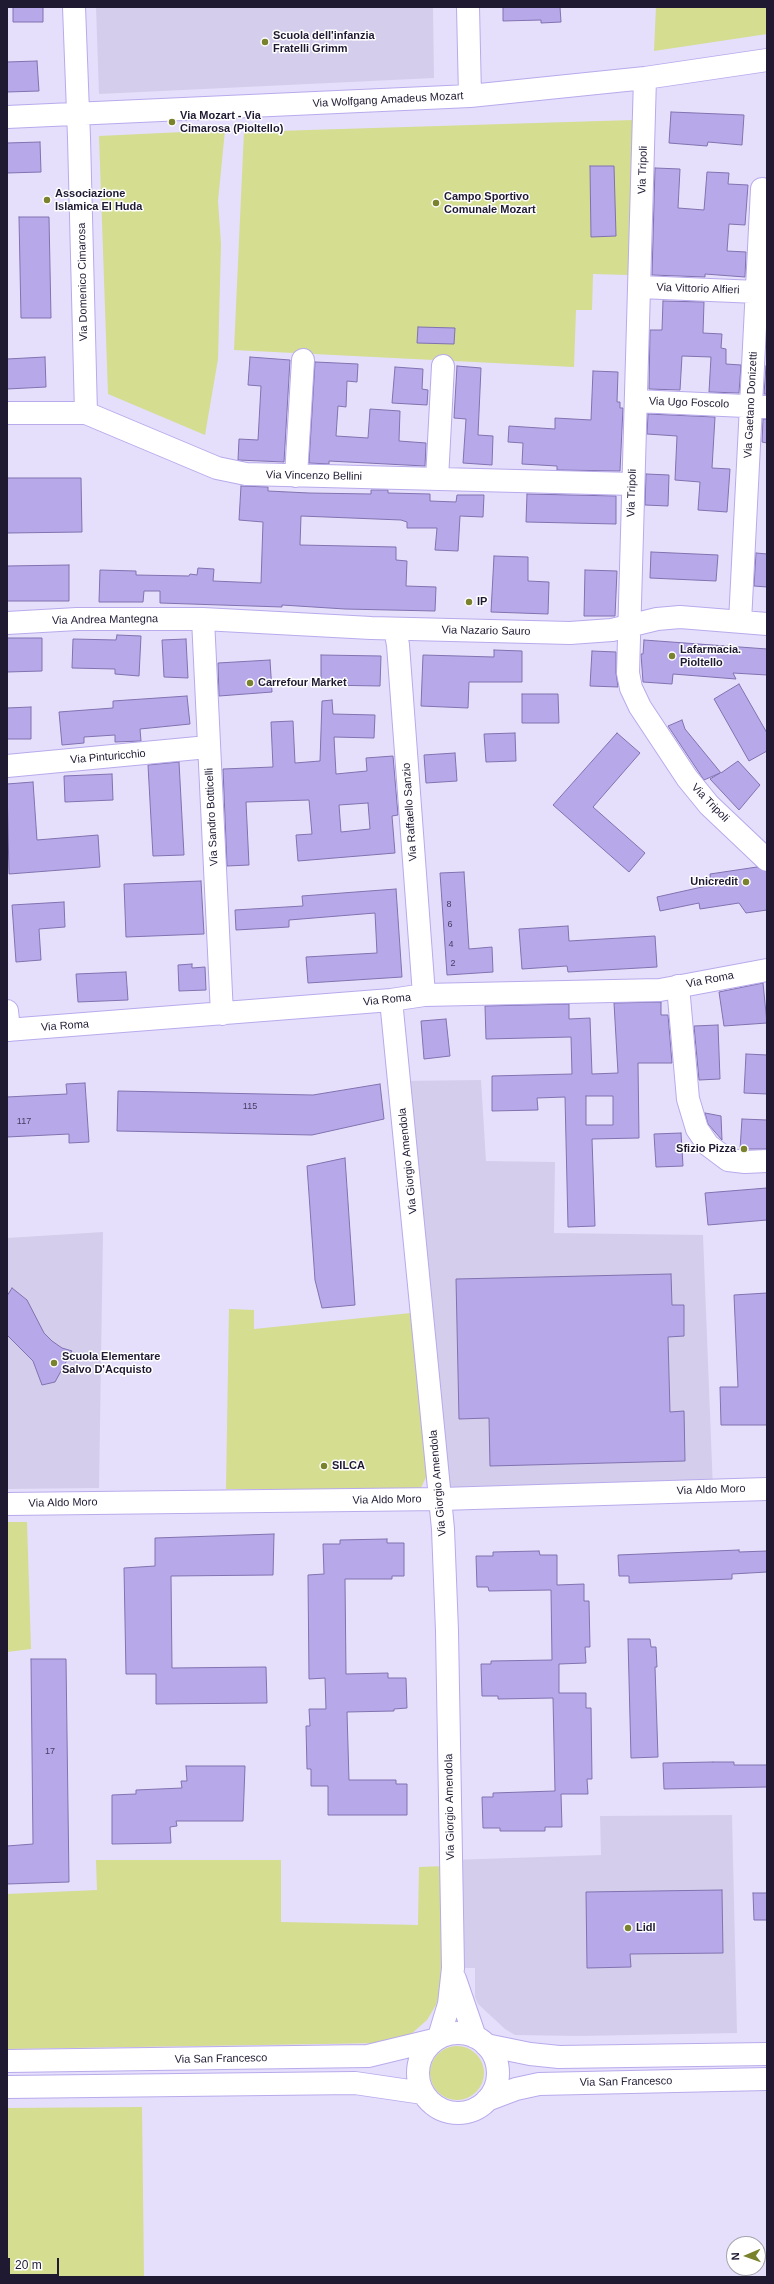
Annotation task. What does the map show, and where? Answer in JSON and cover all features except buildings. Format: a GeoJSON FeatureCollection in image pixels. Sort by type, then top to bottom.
{"type":"FeatureCollection","features":[{"type":"Feature","properties":{"kind":"street","name":"Via Domenico Cimarosa"},"geometry":{"type":"LineString","coordinates":[[74,7],[86,413]]}},
{"type":"Feature","properties":{"kind":"street"},"geometry":{"type":"LineString","coordinates":[[468,7],[470,96]]}},
{"type":"Feature","properties":{"kind":"street","name":"Via Wolfgang Amadeus Mozart"},"geometry":{"type":"LineString","coordinates":[[7,117],[78,115],[470,96],[645,78],[767,60]]}},
{"type":"Feature","properties":{"kind":"street","name":"Via Tripoli"},"geometry":{"type":"LineString","coordinates":[[645,78],[640,287],[628,626],[628,673],[631,688],[640,707],[693,787],[767,860]]}},
{"type":"Feature","properties":{"kind":"street","name":"Via Gaetano Donizetti"},"geometry":{"type":"LineString","coordinates":[[740,622],[759,406],[757,292],[762,189]]}},
{"type":"Feature","properties":{"kind":"street","name":"Via Vittorio Alfieri"},"geometry":{"type":"LineString","coordinates":[[640,287],[757,292]]}},
{"type":"Feature","properties":{"kind":"street"},"geometry":{"type":"LineString","coordinates":[[296,476],[303,360]]}},
{"type":"Feature","properties":{"kind":"street"},"geometry":{"type":"LineString","coordinates":[[437,479],[443,366]]}},
{"type":"Feature","properties":{"kind":"street","name":"Via Ugo Foscolo"},"geometry":{"type":"LineString","coordinates":[[636,401],[759,406]]}},
{"type":"Feature","properties":{"kind":"street","name":"Via Vincenzo Bellini"},"geometry":{"type":"LineString","coordinates":[[7,414],[86,413],[217,468],[246,474],[633,484]]}},
{"type":"Feature","properties":{"kind":"street","name":"Via Nazario Sauro"},"geometry":{"type":"LineString","coordinates":[[203,619],[395,629],[574,632],[628,626],[657,619],[680,618],[767,624]]}},
{"type":"Feature","properties":{"kind":"street","name":"Via Andrea Mantegna"},"geometry":{"type":"LineString","coordinates":[[7,623],[77,619],[203,619]]}},
{"type":"Feature","properties":{"kind":"street","name":"Via Sandro Botticelli"},"geometry":{"type":"LineString","coordinates":[[203,619],[208,748],[222,1014]]}},
{"type":"Feature","properties":{"kind":"street","name":"Via Raffaello Sanzio"},"geometry":{"type":"LineString","coordinates":[[395,629],[398,645],[424,995]]}},
{"type":"Feature","properties":{"kind":"street","name":"Via Pinturicchio"},"geometry":{"type":"LineString","coordinates":[[7,766],[208,748]]}},
{"type":"Feature","properties":{"kind":"street","name":"Via Roma"},"geometry":{"type":"LineString","coordinates":[[8,1024],[222,1014],[391,1000],[424,995],[660,990],[767,970]]}},
{"type":"Feature","properties":{"kind":"street"},"geometry":{"type":"LineString","coordinates":[[678,986],[688,1099],[695,1125],[708,1145],[728,1160],[746,1162],[767,1161]]}},
{"type":"Feature","properties":{"kind":"street","name":"Via Giorgio Amendola"},"geometry":{"type":"LineString","coordinates":[[391,1000],[441,1499],[447,1639],[452,1968],[449,2004],[436,2039]]}},
{"type":"Feature","properties":{"kind":"street","name":"Via Aldo Moro"},"geometry":{"type":"LineString","coordinates":[[7,1504],[441,1499],[767,1489]]}},
{"type":"Feature","properties":{"kind":"street","name":"Via Giorgio Amendola"},"geometry":{"type":"LineString","coordinates":[[452,1968],[461,2000],[480,2041]]}},
{"type":"Feature","properties":{"kind":"street"},"geometry":{"type":"LineString","coordinates":[[480,2041],[495,2059],[497,2068],[496,2085],[487,2100],[470,2111],[453,2112],[437,2107],[423,2093],[418,2079],[419,2065],[424,2051],[436,2039],[456,2033],[530,2054],[565,2057],[767,2054]]}},
{"type":"Feature","properties":{"kind":"street","name":"Via San Francesco"},"geometry":{"type":"LineString","coordinates":[[7,2061],[368,2056],[436,2039]]}},
{"type":"Feature","properties":{"kind":"street","name":"Via San Francesco"},"geometry":{"type":"LineString","coordinates":[[487,2100],[516,2089],[539,2084],[767,2079]]}},
{"type":"Feature","properties":{"kind":"street"},"geometry":{"type":"LineString","coordinates":[[7,2087],[355,2083],[423,2093]]}},
{"type":"Feature","properties":{"kind":"shaded area","name":"Scuola dell'infanzia Fratelli Grimm"},"geometry":{"type":"Polygon","coordinates":[[[96,7],[433,7],[434,78],[99,94],[96,7]]]}},
{"type":"Feature","properties":{"kind":"shaded area"},"geometry":{"type":"Polygon","coordinates":[[[481,1080],[486,1161],[555,1162],[554,1233],[703,1235],[713,1490],[441,1499],[400,1081],[481,1080]]]}},
{"type":"Feature","properties":{"kind":"shaded area","name":"Scuola Elementare Salvo D'Acquisto"},"geometry":{"type":"Polygon","coordinates":[[[103,1232],[99,1488],[7,1489],[7,1238],[103,1232]]]}},
{"type":"Feature","properties":{"kind":"shaded area"},"geometry":{"type":"Polygon","coordinates":[[[732,1815],[737,2033],[578,2036],[515,2035],[505,2029],[478,2004],[475,1997],[475,1968],[453,1968],[451,1860],[601,1855],[600,1816],[732,1815]]]}},
{"type":"Feature","properties":{"kind":"green space"},"geometry":{"type":"Polygon","coordinates":[[[656,7],[767,7],[767,34],[654,51],[656,7]]]}},
{"type":"Feature","properties":{"kind":"green space","name":"Campo Sportivo Comunale Mozart"},"geometry":{"type":"Polygon","coordinates":[[[633,120],[630,275],[593,274],[592,310],[576,310],[574,367],[234,350],[244,132],[633,120]]]}},
{"type":"Feature","properties":{"kind":"green space"},"geometry":{"type":"Polygon","coordinates":[[[225,130],[218,201],[221,244],[218,359],[205,435],[108,394],[99,136],[225,130]]]}},
{"type":"Feature","properties":{"kind":"green space"},"geometry":{"type":"Polygon","coordinates":[[[229,1309],[254,1310],[254,1329],[411,1313],[427,1475],[420,1490],[226,1489],[229,1309]]]}},
{"type":"Feature","properties":{"kind":"green space"},"geometry":{"type":"Polygon","coordinates":[[[7,1522],[27,1522],[31,1649],[7,1652],[7,1522]]]}},
{"type":"Feature","properties":{"kind":"green space"},"geometry":{"type":"Polygon","coordinates":[[[96,1860],[281,1860],[281,1922],[418,1925],[419,1867],[445,1866],[442,1985],[436,2005],[427,2020],[410,2035],[386,2043],[7,2049],[7,1894],[97,1890],[96,1860]]]}},
{"type":"Feature","properties":{"kind":"green space"},"geometry":{"type":"Polygon","coordinates":[[[452,2046],[462,2046],[472,2050],[480,2058],[484,2068],[484,2078],[480,2088],[472,2096],[462,2100],[452,2100],[442,2096],[434,2088],[430,2078],[430,2068],[434,2058],[442,2050],[452,2046]]]}},
{"type":"Feature","properties":{"kind":"green space"},"geometry":{"type":"Polygon","coordinates":[[[142,2107],[144,2277],[7,2277],[7,2108],[142,2107]]]}},
{"type":"Feature","properties":{"kind":"place","name":"Scuola dell'infanzia Fratelli Grimm"},"geometry":{"type":"Point","coordinates":[265,42]}},
{"type":"Feature","properties":{"kind":"place","name":"Via Mozart - Via Cimarosa (Pioltello)"},"geometry":{"type":"Point","coordinates":[172,122]}},
{"type":"Feature","properties":{"kind":"place","name":"Associazione Islamica El Huda"},"geometry":{"type":"Point","coordinates":[47,200]}},
{"type":"Feature","properties":{"kind":"place","name":"Campo Sportivo Comunale Mozart"},"geometry":{"type":"Point","coordinates":[436,203]}},
{"type":"Feature","properties":{"kind":"place","name":"IP"},"geometry":{"type":"Point","coordinates":[469,602]}},
{"type":"Feature","properties":{"kind":"place","name":"Lafarmacia. Pioltello"},"geometry":{"type":"Point","coordinates":[672,656]}},
{"type":"Feature","properties":{"kind":"place","name":"Carrefour Market"},"geometry":{"type":"Point","coordinates":[250,683]}},
{"type":"Feature","properties":{"kind":"place","name":"Unicredit"},"geometry":{"type":"Point","coordinates":[746,882]}},
{"type":"Feature","properties":{"kind":"place","name":"Sfizio Pizza"},"geometry":{"type":"Point","coordinates":[744,1149]}},
{"type":"Feature","properties":{"kind":"place","name":"Scuola Elementare Salvo D'Acquisto"},"geometry":{"type":"Point","coordinates":[54,1363]}},
{"type":"Feature","properties":{"kind":"place","name":"SILCA"},"geometry":{"type":"Point","coordinates":[324,1466]}},
{"type":"Feature","properties":{"kind":"place","name":"Lidl"},"geometry":{"type":"Point","coordinates":[628,1928]}}]}
